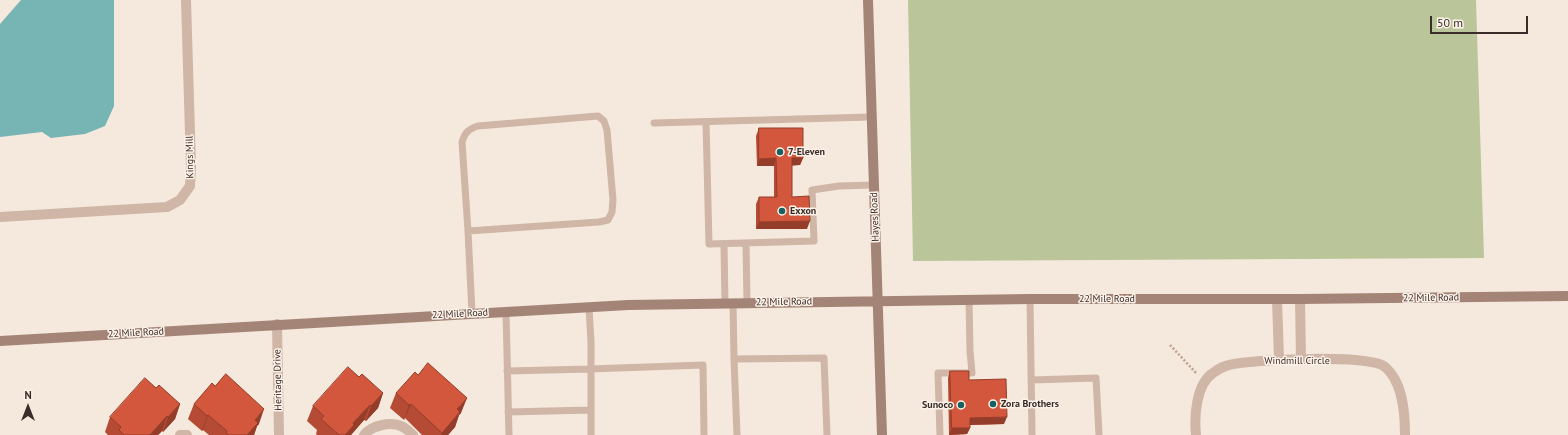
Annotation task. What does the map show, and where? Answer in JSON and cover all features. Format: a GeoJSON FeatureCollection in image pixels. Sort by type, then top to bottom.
{"type":"FeatureCollection","features":[{"type":"Feature","properties":{"kind":"street","name":"Kings Mill"},"geometry":{"type":"LineString","coordinates":[[0,217],[167,208],[180,200],[190,186],[191,166],[186,0]]}},
{"type":"Feature","properties":{"kind":"street","name":"Hayes Road"},"geometry":{"type":"LineString","coordinates":[[868,0],[882,435]]}},
{"type":"Feature","properties":{"kind":"street","name":"22 Mile Road"},"geometry":{"type":"LineString","coordinates":[[0,340],[589,307],[747,302],[1568,296]]}},
{"type":"Feature","properties":{"kind":"street"},"geometry":{"type":"LineString","coordinates":[[1277,299],[1279,359]]}},
{"type":"Feature","properties":{"kind":"street"},"geometry":{"type":"LineString","coordinates":[[1300,299],[1301,359]]}},
{"type":"Feature","properties":{"kind":"street","name":"Heritage Drive"},"geometry":{"type":"LineString","coordinates":[[277,324],[279,435]]}},
{"type":"Feature","properties":{"kind":"street","name":"Windmill Circle"},"geometry":{"type":"LineString","coordinates":[[1204,381],[1212,373],[1227,365],[1245,362],[1301,359],[1370,362],[1384,365],[1392,373],[1403,402],[1405,435]]}},
{"type":"Feature","properties":{"kind":"street"},"geometry":{"type":"LineString","coordinates":[[1196,435],[1195,425],[1197,406],[1204,381]]}},
{"type":"Feature","properties":{"kind":"street"},"geometry":{"type":"LineString","coordinates":[[364,435],[376,426],[390,424],[402,426],[413,435]]}},
{"type":"Feature","properties":{"kind":"street"},"geometry":{"type":"LineString","coordinates":[[180,435],[187,435]]}},
{"type":"Feature","properties":{"kind":"lane"},"geometry":{"type":"LineString","coordinates":[[468,231],[599,222],[608,220],[612,212],[613,200],[607,130],[604,121],[598,116],[478,126],[470,128],[464,134],[462,142],[472,313]]}},
{"type":"Feature","properties":{"kind":"lane"},"geometry":{"type":"LineString","coordinates":[[654,123],[871,117]]}},
{"type":"Feature","properties":{"kind":"lane"},"geometry":{"type":"LineString","coordinates":[[706,122],[709,244],[814,241],[812,190],[839,186],[874,185]]}},
{"type":"Feature","properties":{"kind":"lane"},"geometry":{"type":"LineString","coordinates":[[746,243],[747,302]]}},
{"type":"Feature","properties":{"kind":"lane"},"geometry":{"type":"LineString","coordinates":[[724,244],[734,359],[737,435]]}},
{"type":"Feature","properties":{"kind":"lane"},"geometry":{"type":"LineString","coordinates":[[1030,299],[1032,435]]}},
{"type":"Feature","properties":{"kind":"lane"},"geometry":{"type":"LineString","coordinates":[[940,435],[938,373],[972,373],[969,300]]}},
{"type":"Feature","properties":{"kind":"lane"},"geometry":{"type":"LineString","coordinates":[[589,307],[591,342],[591,435]]}},
{"type":"Feature","properties":{"kind":"lane"},"geometry":{"type":"LineString","coordinates":[[506,312],[509,435]]}},
{"type":"Feature","properties":{"kind":"lane"},"geometry":{"type":"LineString","coordinates":[[734,359],[824,358],[827,435]]}},
{"type":"Feature","properties":{"kind":"lane"},"geometry":{"type":"LineString","coordinates":[[507,371],[703,364],[704,435]]}},
{"type":"Feature","properties":{"kind":"lane"},"geometry":{"type":"LineString","coordinates":[[1031,380],[1096,378],[1099,435]]}},
{"type":"Feature","properties":{"kind":"lane"},"geometry":{"type":"LineString","coordinates":[[508,412],[591,410]]}},
{"type":"Feature","properties":{"kind":"path"},"geometry":{"type":"LineString","coordinates":[[1170,345],[1204,381]]}},
{"type":"Feature","properties":{"kind":"green space"},"geometry":{"type":"Polygon","coordinates":[[[908,0],[1476,0],[1484,258],[913,261],[908,0]]]}},
{"type":"Feature","properties":{"kind":"water"},"geometry":{"type":"Polygon","coordinates":[[[21,0],[114,0],[114,106],[105,126],[85,134],[51,138],[42,132],[0,137],[0,24],[21,0]]]}},
{"type":"Feature","properties":{"kind":"building"},"geometry":{"type":"Polygon","coordinates":[[[759,128],[803,128],[803,158],[792,158],[792,197],[809,196],[810,221],[759,222],[759,197],[777,197],[776,158],[759,159],[759,128]]]}},
{"type":"Feature","properties":{"kind":"building"},"geometry":{"type":"Polygon","coordinates":[[[428,363],[467,398],[457,409],[460,412],[442,433],[411,404],[409,405],[396,393],[415,372],[418,375],[428,363]]]}},
{"type":"Feature","properties":{"kind":"building"},"geometry":{"type":"Polygon","coordinates":[[[348,367],[359,377],[362,374],[383,393],[353,423],[354,425],[345,435],[339,435],[321,419],[324,416],[313,406],[348,367]]]}},
{"type":"Feature","properties":{"kind":"building"},"geometry":{"type":"Polygon","coordinates":[[[950,371],[969,371],[969,380],[1006,379],[1007,417],[970,418],[970,428],[952,428],[950,371]]]}},
{"type":"Feature","properties":{"kind":"building"},"geometry":{"type":"Polygon","coordinates":[[[226,374],[264,409],[255,420],[258,423],[247,435],[229,435],[226,433],[227,431],[194,404],[212,383],[215,386],[226,374]]]}},
{"type":"Feature","properties":{"kind":"building"},"geometry":{"type":"Polygon","coordinates":[[[145,378],[156,388],[159,385],[180,404],[150,435],[124,435],[119,430],[121,427],[110,417],[145,378]]]}},
{"type":"Feature","properties":{"kind":"place","name":"7-Eleven"},"geometry":{"type":"Point","coordinates":[780,152]}},
{"type":"Feature","properties":{"kind":"place","name":"Exxon"},"geometry":{"type":"Point","coordinates":[782,211]}},
{"type":"Feature","properties":{"kind":"place","name":"Zora Brothers"},"geometry":{"type":"Point","coordinates":[993,404]}},
{"type":"Feature","properties":{"kind":"place","name":"Sunoco"},"geometry":{"type":"Point","coordinates":[961,405]}}]}
